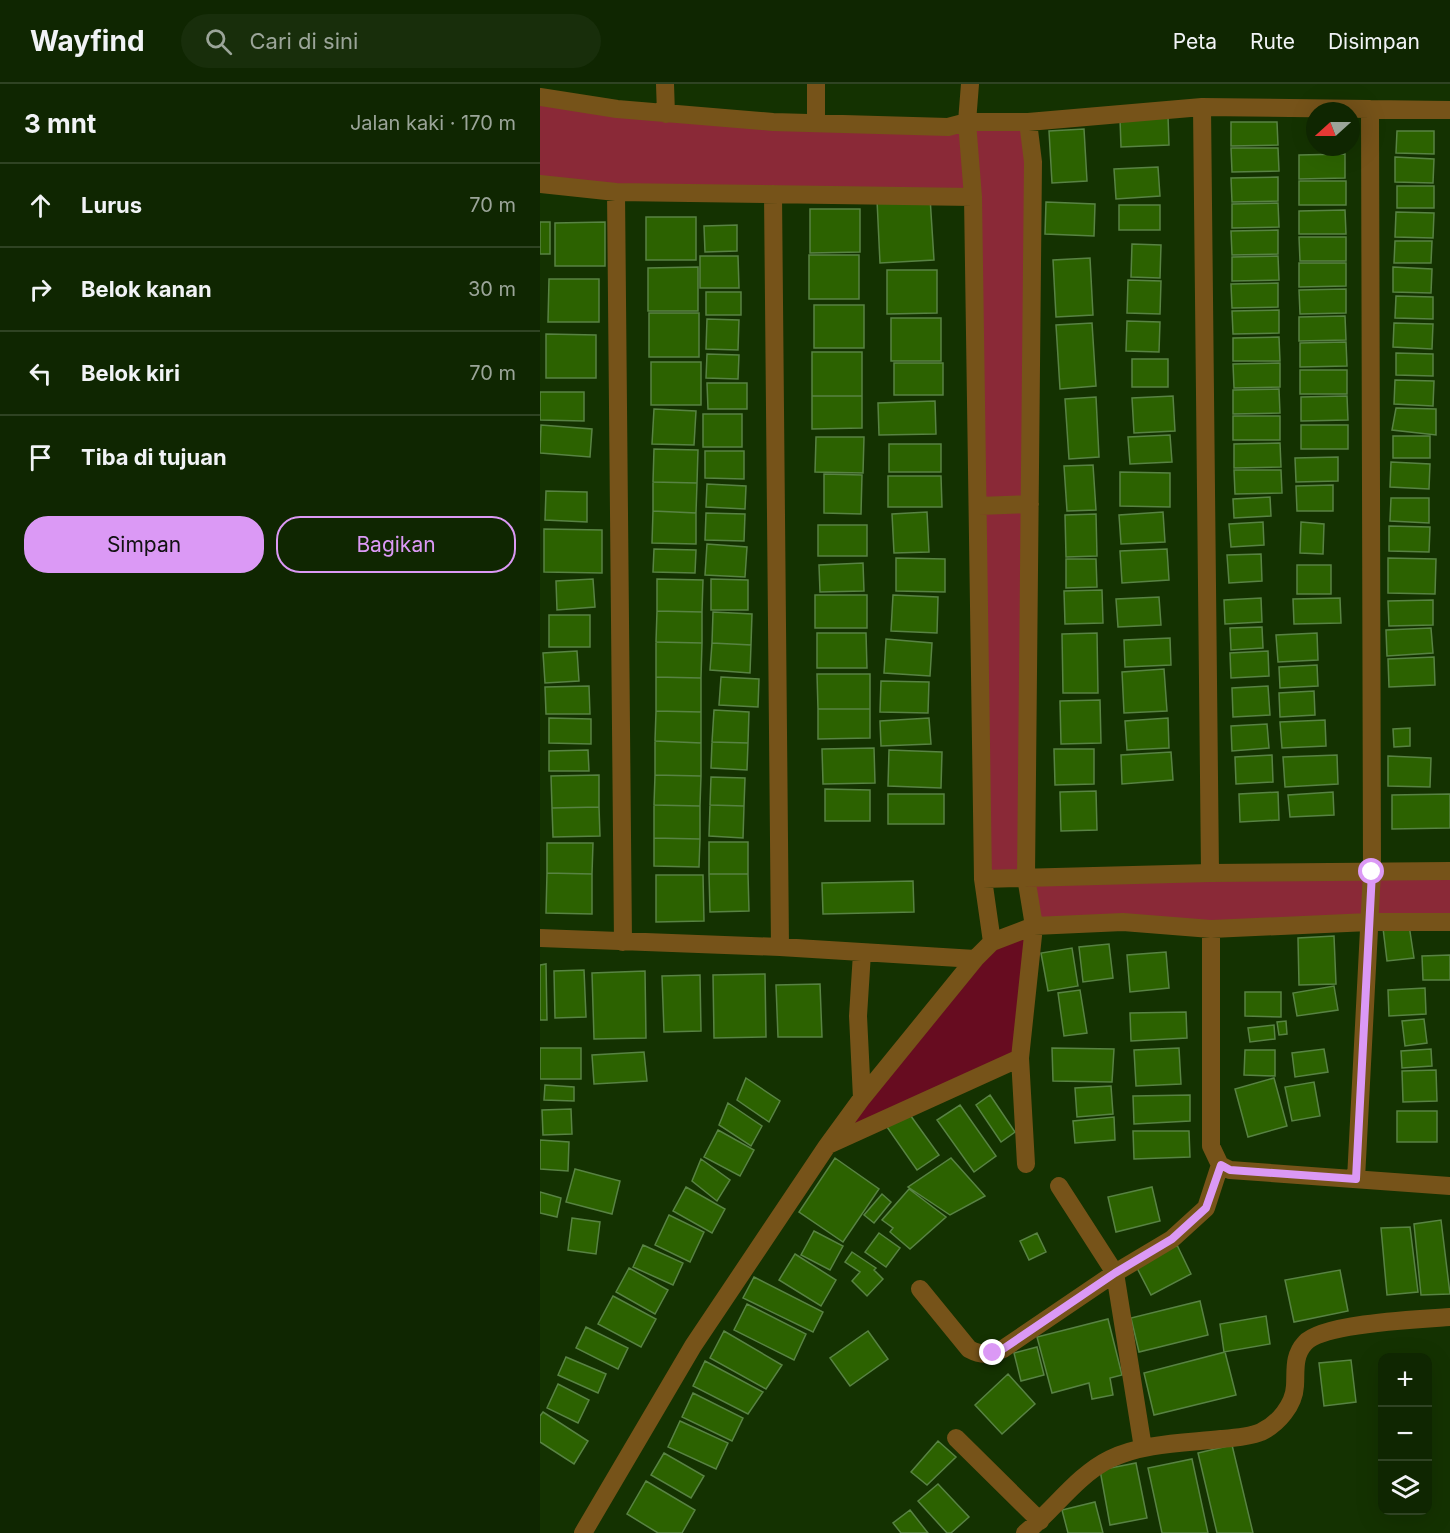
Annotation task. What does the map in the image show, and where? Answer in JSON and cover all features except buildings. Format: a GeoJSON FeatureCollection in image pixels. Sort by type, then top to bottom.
{"type":"FeatureCollection","features":[{"type":"Feature","properties":{"kind":"street"},"geometry":{"type":"LineString","coordinates":[[664,84],[666,114]]}},
{"type":"Feature","properties":{"kind":"street"},"geometry":{"type":"LineString","coordinates":[[816,84],[816,122]]}},
{"type":"Feature","properties":{"kind":"street"},"geometry":{"type":"LineString","coordinates":[[970,84],[967,123],[973,197],[983,879],[992,942]]}},
{"type":"Feature","properties":{"kind":"street"},"geometry":{"type":"LineString","coordinates":[[540,97],[617,109],[773,122],[948,127],[967,123],[1028,122],[1202,107],[1450,110]]}},
{"type":"Feature","properties":{"kind":"street"},"geometry":{"type":"LineString","coordinates":[[1202,107],[1210,873]]}},
{"type":"Feature","properties":{"kind":"street"},"geometry":{"type":"LineString","coordinates":[[1356,1179],[1372,872],[1370,109]]}},
{"type":"Feature","properties":{"kind":"street"},"geometry":{"type":"LineString","coordinates":[[1026,1164],[1020,1058],[1034,926],[1026,877],[1033,162],[1028,122]]}},
{"type":"Feature","properties":{"kind":"street"},"geometry":{"type":"LineString","coordinates":[[540,184],[616,192],[973,197]]}},
{"type":"Feature","properties":{"kind":"street"},"geometry":{"type":"LineString","coordinates":[[616,192],[622,942]]}},
{"type":"Feature","properties":{"kind":"street"},"geometry":{"type":"LineString","coordinates":[[773,194],[780,947]]}},
{"type":"Feature","properties":{"kind":"street"},"geometry":{"type":"LineString","coordinates":[[979,506],[1030,504]]}},
{"type":"Feature","properties":{"kind":"street"},"geometry":{"type":"LineString","coordinates":[[983,879],[1210,873],[1450,871]]}},
{"type":"Feature","properties":{"kind":"street"},"geometry":{"type":"LineString","coordinates":[[583,1533],[693,1346],[827,1146],[862,1098],[975,959],[992,942],[1034,926],[1123,922],[1211,928],[1369,922],[1450,922]]}},
{"type":"Feature","properties":{"kind":"street"},"geometry":{"type":"LineString","coordinates":[[1211,928],[1210,1146],[1221,1165],[1230,1170],[1450,1186]]}},
{"type":"Feature","properties":{"kind":"street"},"geometry":{"type":"LineString","coordinates":[[540,938],[780,947],[975,959]]}},
{"type":"Feature","properties":{"kind":"street"},"geometry":{"type":"LineString","coordinates":[[862,953],[858,1016],[862,1098]]}},
{"type":"Feature","properties":{"kind":"street"},"geometry":{"type":"LineString","coordinates":[[827,1146],[1020,1058]]}},
{"type":"Feature","properties":{"kind":"street"},"geometry":{"type":"LineString","coordinates":[[920,1289],[969,1349],[985,1355],[1003,1349],[1115,1273],[1172,1239],[1206,1208],[1221,1165]]}},
{"type":"Feature","properties":{"kind":"street"},"geometry":{"type":"LineString","coordinates":[[1059,1186],[1115,1273],[1143,1448]]}},
{"type":"Feature","properties":{"kind":"street"},"geometry":{"type":"LineString","coordinates":[[1025,1533],[1040,1521],[1066,1492],[1108,1459],[1143,1448],[1239,1437],[1260,1432],[1274,1423],[1293,1399],[1297,1356],[1304,1343],[1318,1334],[1402,1320],[1450,1317]]}},
{"type":"Feature","properties":{"kind":"street"},"geometry":{"type":"LineString","coordinates":[[956,1438],[1040,1521]]}},
{"type":"Feature","properties":{"kind":"shaded area"},"geometry":{"type":"Polygon","coordinates":[[[540,97],[617,109],[1028,122],[1026,877],[983,879],[973,198],[540,184],[540,97]]]}},
{"type":"Feature","properties":{"kind":"shaded area"},"geometry":{"type":"Polygon","coordinates":[[[1450,871],[1450,922],[1034,926],[1026,877],[1450,871]]]}},
{"type":"Feature","properties":{"kind":"shaded area"},"geometry":{"type":"Polygon","coordinates":[[[1034,926],[1020,1058],[827,1146],[975,959],[1034,926]]]}},
{"type":"Feature","properties":{"kind":"route"},"geometry":{"type":"LineString","coordinates":[[993,1353],[1003,1349],[1115,1273],[1172,1239],[1206,1208],[1221,1165],[1230,1170],[1356,1179],[1372,872]]}}]}
